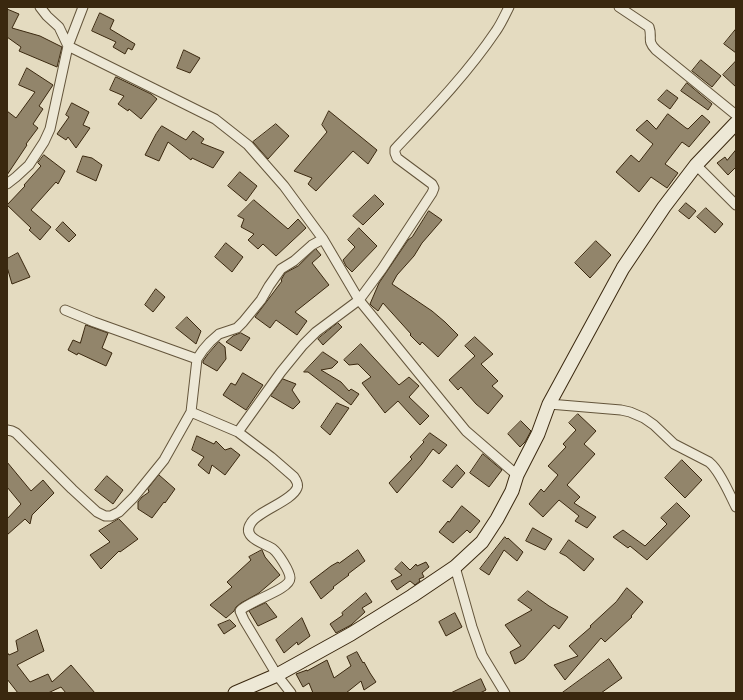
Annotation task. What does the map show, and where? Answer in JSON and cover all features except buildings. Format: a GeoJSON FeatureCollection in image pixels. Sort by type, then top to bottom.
{"type":"FeatureCollection","features":[{"type":"Feature","properties":{"kind":"street"},"geometry":{"type":"LineString","coordinates":[[40,7],[59,27],[68,46],[215,119],[248,146],[284,186],[323,239],[359,300],[466,431],[517,475]]}},
{"type":"Feature","properties":{"kind":"street"},"geometry":{"type":"LineString","coordinates":[[7,184],[29,165],[44,142],[50,128],[68,46],[83,7]]}},
{"type":"Feature","properties":{"kind":"street"},"geometry":{"type":"LineString","coordinates":[[238,432],[281,372],[303,345],[316,332],[359,300],[409,229],[432,193],[434,188],[432,184],[397,158],[395,149],[470,67],[497,30],[509,7]]}},
{"type":"Feature","properties":{"kind":"street"},"geometry":{"type":"LineString","coordinates":[[619,7],[650,27],[651,44],[656,50],[736,115]]}},
{"type":"Feature","properties":{"kind":"street"},"geometry":{"type":"LineString","coordinates":[[235,693],[277,675],[351,634],[455,567],[482,542],[497,519],[512,491],[517,475],[538,434],[549,404],[623,268],[664,207],[696,165],[736,123]]}},
{"type":"Feature","properties":{"kind":"street"},"geometry":{"type":"LineString","coordinates":[[696,165],[736,205]]}},
{"type":"Feature","properties":{"kind":"street"},"geometry":{"type":"LineString","coordinates":[[7,430],[16,433],[97,512],[105,516],[111,516],[119,512],[134,497],[164,460],[191,412],[197,359],[210,342],[219,334],[237,328],[243,322],[261,300],[281,269],[294,261],[312,245],[323,239]]}},
{"type":"Feature","properties":{"kind":"street"},"geometry":{"type":"LineString","coordinates":[[65,310],[197,359]]}},
{"type":"Feature","properties":{"kind":"street"},"geometry":{"type":"LineString","coordinates":[[549,404],[621,410],[644,418],[654,425],[674,444],[709,462],[717,471],[736,507]]}},
{"type":"Feature","properties":{"kind":"street"},"geometry":{"type":"LineString","coordinates":[[191,412],[238,432],[283,467],[297,481],[298,487],[292,494],[254,519],[249,525],[249,533],[253,538],[277,553],[289,573],[290,580],[282,588],[246,606],[240,611],[277,675],[291,693]]}},
{"type":"Feature","properties":{"kind":"street"},"geometry":{"type":"LineString","coordinates":[[455,567],[472,627],[482,655],[505,693]]}}]}
